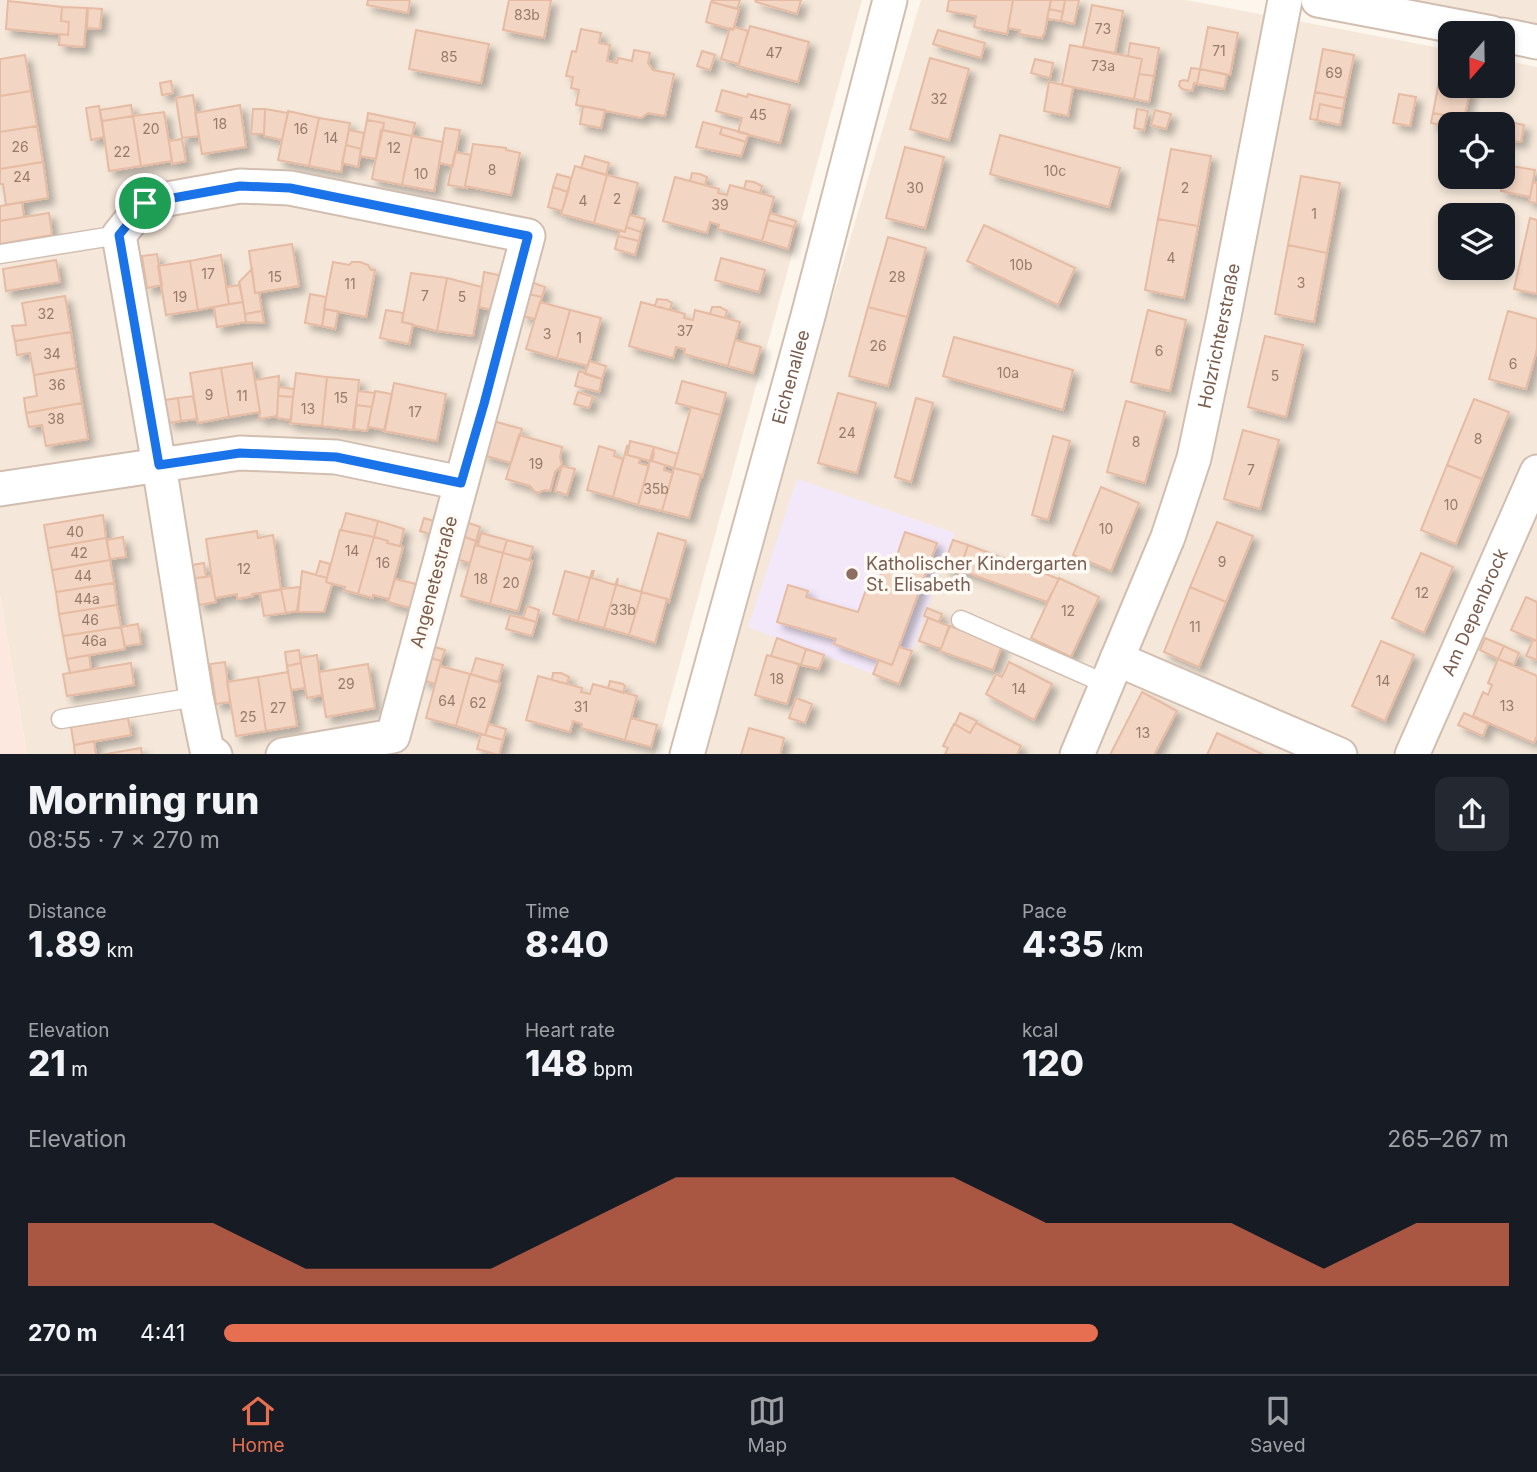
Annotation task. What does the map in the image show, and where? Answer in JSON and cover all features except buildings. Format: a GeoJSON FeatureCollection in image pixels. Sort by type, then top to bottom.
{"type":"FeatureCollection","features":[{"type":"Feature","properties":{"kind":"street","name":"Eichenallee"},"geometry":{"type":"LineString","coordinates":[[687,754],[808,316],[890,0]]}},
{"type":"Feature","properties":{"kind":"street","name":"Holzrichterstraße"},"geometry":{"type":"LineString","coordinates":[[1077,754],[1168,537],[1194,458],[1285,0]]}},
{"type":"Feature","properties":{"kind":"street"},"geometry":{"type":"LineString","coordinates":[[1318,0],[1438,23]]}},
{"type":"Feature","properties":{"kind":"street"},"geometry":{"type":"LineString","coordinates":[[1516,38],[1537,42]]}},
{"type":"Feature","properties":{"kind":"street","name":"Angenetestraße"},"geometry":{"type":"LineString","coordinates":[[119,235],[145,203],[240,186],[290,188],[528,236],[393,736],[284,754]]}},
{"type":"Feature","properties":{"kind":"street"},"geometry":{"type":"LineString","coordinates":[[119,235],[196,697],[207,750],[215,754]]}},
{"type":"Feature","properties":{"kind":"street"},"geometry":{"type":"LineString","coordinates":[[0,489],[240,453],[336,457],[461,483]]}},
{"type":"Feature","properties":{"kind":"street","name":"Am Depenbrock"},"geometry":{"type":"LineString","coordinates":[[1412,754],[1537,472]]}},
{"type":"Feature","properties":{"kind":"street"},"geometry":{"type":"LineString","coordinates":[[1112,671],[1340,754]]}},
{"type":"Feature","properties":{"kind":"lane"},"geometry":{"type":"LineString","coordinates":[[0,254],[119,235]]}},
{"type":"Feature","properties":{"kind":"lane"},"geometry":{"type":"LineString","coordinates":[[961,620],[1112,671]]}},
{"type":"Feature","properties":{"kind":"lane"},"geometry":{"type":"LineString","coordinates":[[61,719],[196,697]]}},
{"type":"Feature","properties":{"kind":"shaded area"},"geometry":{"type":"Polygon","coordinates":[[[0,0],[862,0],[655,754],[27,754],[0,596],[0,0]]]}},
{"type":"Feature","properties":{"kind":"shaded area"},"geometry":{"type":"Polygon","coordinates":[[[921,0],[1186,0],[1438,48],[1438,98],[1516,98],[1516,63],[1537,67],[1537,754],[706,754],[826,320],[921,0]]]}},
{"type":"Feature","properties":{"kind":"shaded area"},"geometry":{"type":"Polygon","coordinates":[[[1415,0],[1537,0],[1537,23],[1415,0]]]}},
{"type":"Feature","properties":{"kind":"shaded area","name":"Katholischer Kindergarten St. Elisabeth"},"geometry":{"type":"Polygon","coordinates":[[[797,479],[955,533],[900,684],[748,627],[797,479]]]}},
{"type":"Feature","properties":{"kind":"shaded area"},"geometry":{"type":"Polygon","coordinates":[[[0,596],[27,754],[0,754],[0,596]]]}},
{"type":"Feature","properties":{"kind":"place","name":"Katholischer Kindergarten St. Elisabeth"},"geometry":{"type":"Point","coordinates":[852,574]}},
{"type":"Feature","properties":{"kind":"route"},"geometry":{"type":"LineString","coordinates":[[240,186],[290,188],[528,236],[461,483],[336,457],[240,453],[159,465],[119,235],[145,203],[240,186]]}}]}
